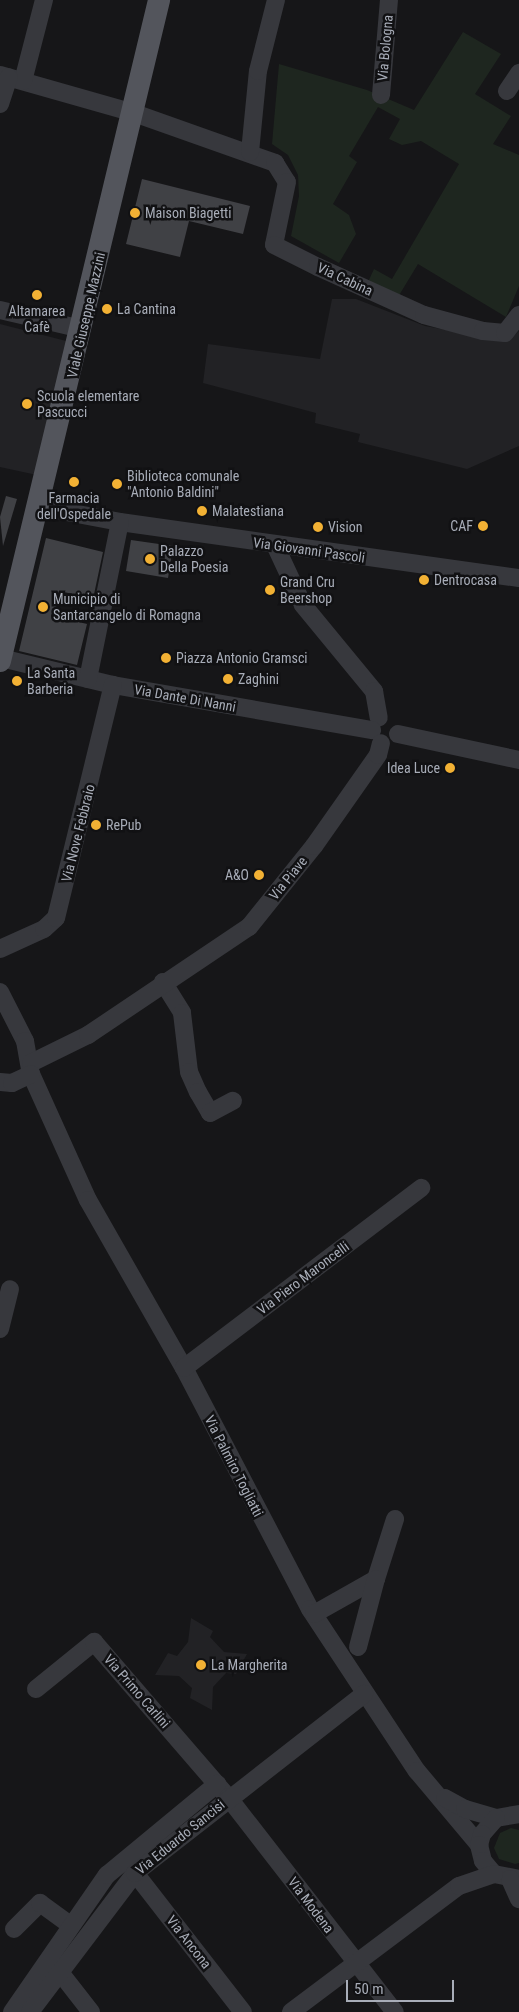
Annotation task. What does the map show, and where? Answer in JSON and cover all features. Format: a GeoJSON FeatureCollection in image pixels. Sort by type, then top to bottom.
{"type":"FeatureCollection","features":[{"type":"Feature","properties":{"kind":"main road","name":"Viale Giuseppe Mazzini"},"geometry":{"type":"LineString","coordinates":[[0,659],[40,507],[159,0]]}},
{"type":"Feature","properties":{"kind":"street"},"geometry":{"type":"LineString","coordinates":[[0,104],[44,0]]}},
{"type":"Feature","properties":{"kind":"street"},"geometry":{"type":"LineString","coordinates":[[250,152],[258,72],[276,0]]}},
{"type":"Feature","properties":{"kind":"street","name":"Via Bologna"},"geometry":{"type":"LineString","coordinates":[[381,95],[389,0]]}},
{"type":"Feature","properties":{"kind":"street"},"geometry":{"type":"LineString","coordinates":[[507,91],[519,73]]}},
{"type":"Feature","properties":{"kind":"street","name":"Via Cabina"},"geometry":{"type":"LineString","coordinates":[[11,78],[134,113],[250,152],[275,163],[287,182],[274,245],[424,315],[483,331],[504,333],[519,315]]}},
{"type":"Feature","properties":{"kind":"street"},"geometry":{"type":"LineString","coordinates":[[0,310],[82,329]]}},
{"type":"Feature","properties":{"kind":"street","name":"Via Giovanni Pascoli"},"geometry":{"type":"LineString","coordinates":[[40,507],[120,522],[275,545],[519,578]]}},
{"type":"Feature","properties":{"kind":"street"},"geometry":{"type":"LineString","coordinates":[[88,679],[120,522]]}},
{"type":"Feature","properties":{"kind":"street"},"geometry":{"type":"LineString","coordinates":[[275,545],[303,605],[374,691],[377,730],[389,743],[398,734],[519,760]]}},
{"type":"Feature","properties":{"kind":"street","name":"Via Dante Di Nanni"},"geometry":{"type":"LineString","coordinates":[[0,659],[113,685],[377,730],[395,721],[398,734]]}},
{"type":"Feature","properties":{"kind":"street","name":"Via Nove Febbraio"},"geometry":{"type":"LineString","coordinates":[[0,949],[44,929],[56,918],[113,685]]}},
{"type":"Feature","properties":{"kind":"street","name":"Via Piave"},"geometry":{"type":"LineString","coordinates":[[0,1082],[12,1083],[31,1069],[88,1035],[163,982],[249,928],[314,846],[378,755],[377,730]]}},
{"type":"Feature","properties":{"kind":"street"},"geometry":{"type":"LineString","coordinates":[[163,982],[182,1013],[188,1072],[210,1113],[233,1101]]}},
{"type":"Feature","properties":{"kind":"street","name":"Via Palmiro Togliatti"},"geometry":{"type":"LineString","coordinates":[[0,992],[25,1041],[31,1069],[88,1200],[184,1368],[261,1520],[314,1614],[364,1694],[417,1771],[438,1794],[480,1849],[508,1877]]}},
{"type":"Feature","properties":{"kind":"street","name":"Via Piero Maroncelli"},"geometry":{"type":"LineString","coordinates":[[184,1368],[421,1188]]}},
{"type":"Feature","properties":{"kind":"street"},"geometry":{"type":"LineString","coordinates":[[0,1329],[10,1289]]}},
{"type":"Feature","properties":{"kind":"street"},"geometry":{"type":"LineString","coordinates":[[358,1647],[376,1579],[395,1519]]}},
{"type":"Feature","properties":{"kind":"street"},"geometry":{"type":"LineString","coordinates":[[314,1614],[376,1579]]}},
{"type":"Feature","properties":{"kind":"street","name":"Via Primo Carlini"},"geometry":{"type":"LineString","coordinates":[[36,1689],[94,1642],[222,1790]]}},
{"type":"Feature","properties":{"kind":"street","name":"Via Eduardo Sancisi"},"geometry":{"type":"LineString","coordinates":[[30,2012],[89,1931],[135,1873],[222,1790],[364,1694]]}},
{"type":"Feature","properties":{"kind":"street"},"geometry":{"type":"LineString","coordinates":[[12,2012],[72,1923],[111,1871],[222,1790]]}},
{"type":"Feature","properties":{"kind":"street","name":"Via Modena"},"geometry":{"type":"LineString","coordinates":[[222,1790],[395,2012]]}},
{"type":"Feature","properties":{"kind":"street"},"geometry":{"type":"LineString","coordinates":[[438,1794],[465,1808],[510,1813]]}},
{"type":"Feature","properties":{"kind":"street"},"geometry":{"type":"LineString","coordinates":[[291,2012],[355,1962],[459,1886],[480,1849],[482,1834],[510,1813]]}},
{"type":"Feature","properties":{"kind":"street","name":"Via Ancona"},"geometry":{"type":"LineString","coordinates":[[135,1873],[243,2012]]}},
{"type":"Feature","properties":{"kind":"street"},"geometry":{"type":"LineString","coordinates":[[459,1886],[508,1877],[519,1900]]}},
{"type":"Feature","properties":{"kind":"street"},"geometry":{"type":"LineString","coordinates":[[14,1929],[40,1903],[89,1931]]}},
{"type":"Feature","properties":{"kind":"street"},"geometry":{"type":"LineString","coordinates":[[59,1972],[91,2012]]}},
{"type":"Feature","properties":{"kind":"shaded area"},"geometry":{"type":"Polygon","coordinates":[[[463,32],[501,54],[475,94],[511,116],[493,144],[519,155],[519,286],[506,317],[418,264],[398,297],[368,282],[374,269],[392,279],[459,164],[421,141],[402,145],[389,139],[400,119],[378,107],[349,156],[357,162],[333,204],[349,215],[356,234],[339,263],[291,236],[299,196],[298,175],[288,155],[272,144],[279,64],[367,90],[414,110],[463,32]]]}},
{"type":"Feature","properties":{"kind":"shaded area"},"geometry":{"type":"Polygon","coordinates":[[[332,299],[356,299],[425,326],[507,341],[519,331],[519,446],[467,469],[358,442],[360,434],[315,423],[316,413],[203,383],[208,344],[320,359],[332,299]]]}},
{"type":"Feature","properties":{"kind":"shaded area","name":"Scuola elementare Pascucci"},"geometry":{"type":"Polygon","coordinates":[[[0,324],[70,342],[37,475],[0,467],[0,324]]]}},
{"type":"Feature","properties":{"kind":"shaded area","name":"La Margherita"},"geometry":{"type":"Polygon","coordinates":[[[191,1618],[213,1631],[210,1637],[224,1652],[247,1654],[236,1674],[226,1673],[213,1687],[212,1710],[190,1698],[192,1688],[179,1676],[155,1675],[168,1653],[177,1656],[188,1642],[191,1618]]]}},
{"type":"Feature","properties":{"kind":"shaded area"},"geometry":{"type":"Polygon","coordinates":[[[511,1828],[519,1830],[519,1863],[515,1864],[499,1859],[494,1848],[500,1833],[511,1828]]]}},
{"type":"Feature","properties":{"kind":"building"},"geometry":{"type":"Polygon","coordinates":[[[142,179],[250,206],[243,234],[189,221],[180,257],[126,244],[142,179]]]}},
{"type":"Feature","properties":{"kind":"building"},"geometry":{"type":"Polygon","coordinates":[[[6,496],[17,499],[3,546],[0,517],[6,496]]]}},
{"type":"Feature","properties":{"kind":"building","name":"Municipio di Santarcangelo di Romagna"},"geometry":{"type":"Polygon","coordinates":[[[46,538],[103,552],[93,599],[60,591],[54,616],[87,624],[77,665],[19,651],[46,538]]]}},
{"type":"Feature","properties":{"kind":"building","name":"Palazzo Della Poesia"},"geometry":{"type":"Polygon","coordinates":[[[131,540],[173,546],[168,578],[126,571],[131,540]]]}},
{"type":"Feature","properties":{"kind":"place","name":"Maison Biagetti"},"geometry":{"type":"Point","coordinates":[135,213]}},
{"type":"Feature","properties":{"kind":"place","name":"Altamarea Cafè"},"geometry":{"type":"Point","coordinates":[37,295]}},
{"type":"Feature","properties":{"kind":"place","name":"La Cantina"},"geometry":{"type":"Point","coordinates":[107,309]}},
{"type":"Feature","properties":{"kind":"place","name":"Scuola elementare Pascucci"},"geometry":{"type":"Point","coordinates":[27,404]}},
{"type":"Feature","properties":{"kind":"place","name":"Farmacia dell'Ospedale"},"geometry":{"type":"Point","coordinates":[74,482]}},
{"type":"Feature","properties":{"kind":"place","name":"Biblioteca comunale \"Antonio Baldini\""},"geometry":{"type":"Point","coordinates":[117,484]}},
{"type":"Feature","properties":{"kind":"place","name":"Malatestiana"},"geometry":{"type":"Point","coordinates":[202,511]}},
{"type":"Feature","properties":{"kind":"place","name":"CAF"},"geometry":{"type":"Point","coordinates":[483,526]}},
{"type":"Feature","properties":{"kind":"place","name":"Vision"},"geometry":{"type":"Point","coordinates":[318,527]}},
{"type":"Feature","properties":{"kind":"place","name":"Palazzo Della Poesia"},"geometry":{"type":"Point","coordinates":[150,559]}},
{"type":"Feature","properties":{"kind":"place","name":"Dentrocasa"},"geometry":{"type":"Point","coordinates":[424,580]}},
{"type":"Feature","properties":{"kind":"place","name":"Grand Cru Beershop"},"geometry":{"type":"Point","coordinates":[270,590]}},
{"type":"Feature","properties":{"kind":"place","name":"Municipio di Santarcangelo di Romagna"},"geometry":{"type":"Point","coordinates":[43,607]}},
{"type":"Feature","properties":{"kind":"place","name":"Piazza Antonio Gramsci"},"geometry":{"type":"Point","coordinates":[166,658]}},
{"type":"Feature","properties":{"kind":"place","name":"Zaghini"},"geometry":{"type":"Point","coordinates":[228,679]}},
{"type":"Feature","properties":{"kind":"place","name":"La Santa Barberia"},"geometry":{"type":"Point","coordinates":[17,681]}},
{"type":"Feature","properties":{"kind":"place","name":"Idea Luce"},"geometry":{"type":"Point","coordinates":[450,768]}},
{"type":"Feature","properties":{"kind":"place","name":"RePub"},"geometry":{"type":"Point","coordinates":[96,825]}},
{"type":"Feature","properties":{"kind":"place","name":"A&O"},"geometry":{"type":"Point","coordinates":[259,875]}},
{"type":"Feature","properties":{"kind":"place","name":"La Margherita"},"geometry":{"type":"Point","coordinates":[201,1665]}}]}
